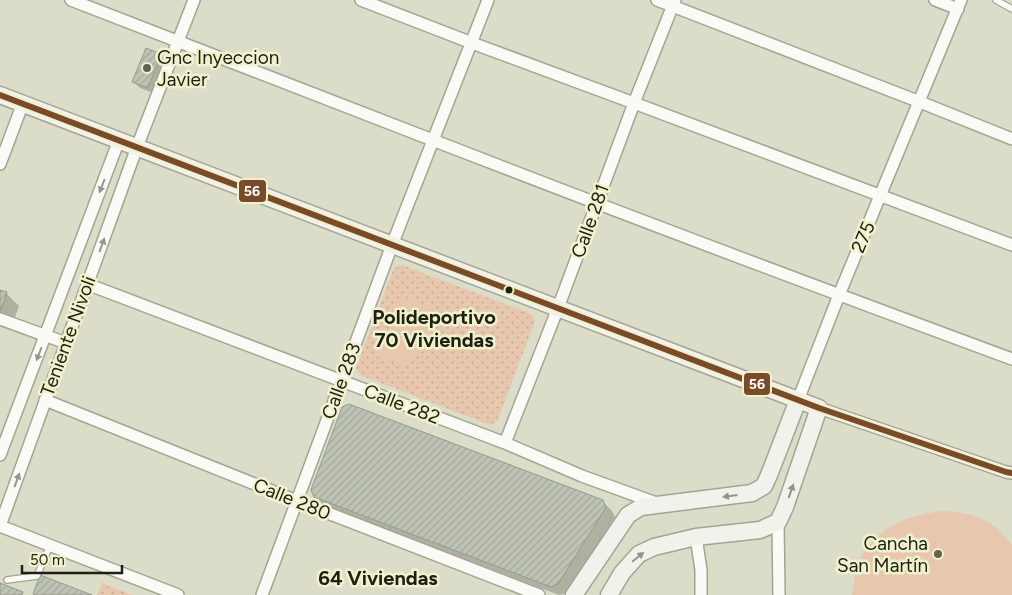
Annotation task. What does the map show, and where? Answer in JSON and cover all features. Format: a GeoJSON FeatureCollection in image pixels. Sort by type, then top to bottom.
{"type":"FeatureCollection","features":[{"type":"Feature","properties":{"kind":"street"},"geometry":{"type":"LineString","coordinates":[[71,0],[596,204],[1012,358]]}},
{"type":"Feature","properties":{"kind":"street","name":"Teniente Nivoli"},"geometry":{"type":"LineString","coordinates":[[0,526],[137,147],[194,0]]}},
{"type":"Feature","properties":{"kind":"street"},"geometry":{"type":"LineString","coordinates":[[361,0],[1012,245]]}},
{"type":"Feature","properties":{"kind":"street","name":"Calle 283"},"geometry":{"type":"LineString","coordinates":[[262,595],[392,245],[488,0]]}},
{"type":"Feature","properties":{"kind":"street"},"geometry":{"type":"LineString","coordinates":[[657,0],[674,3],[1012,139]]}},
{"type":"Feature","properties":{"kind":"street"},"geometry":{"type":"LineString","coordinates":[[935,0],[959,4]]}},
{"type":"Feature","properties":{"kind":"street","name":"Calle 281"},"geometry":{"type":"LineString","coordinates":[[505,443],[674,3]]}},
{"type":"Feature","properties":{"kind":"street","name":"275"},"geometry":{"type":"LineString","coordinates":[[660,504],[752,493],[764,486],[839,295],[959,4]]}},
{"type":"Feature","properties":{"kind":"street"},"geometry":{"type":"LineString","coordinates":[[0,94],[819,408],[1012,473]]}},
{"type":"Feature","properties":{"kind":"street"},"geometry":{"type":"LineString","coordinates":[[0,164],[23,103]]}},
{"type":"Feature","properties":{"kind":"street","name":"Teniente Nivoli"},"geometry":{"type":"LineString","coordinates":[[0,455],[119,140]]}},
{"type":"Feature","properties":{"kind":"street","name":"Calle 282"},"geometry":{"type":"LineString","coordinates":[[88,284],[505,443],[582,476],[660,504]]}},
{"type":"Feature","properties":{"kind":"street"},"geometry":{"type":"LineString","coordinates":[[0,320],[66,343]]}},
{"type":"Feature","properties":{"kind":"street","name":"Calle 280"},"geometry":{"type":"LineString","coordinates":[[45,400],[297,502],[539,595]]}},
{"type":"Feature","properties":{"kind":"street"},"geometry":{"type":"LineString","coordinates":[[778,595],[778,522],[785,507],[819,408]]}},
{"type":"Feature","properties":{"kind":"street"},"geometry":{"type":"LineString","coordinates":[[574,595],[628,515],[641,507],[660,504]]}},
{"type":"Feature","properties":{"kind":"street"},"geometry":{"type":"LineString","coordinates":[[609,595],[622,573],[639,554],[654,547],[696,537],[760,530],[778,522]]}},
{"type":"Feature","properties":{"kind":"street"},"geometry":{"type":"LineString","coordinates":[[0,526],[178,595]]}},
{"type":"Feature","properties":{"kind":"street"},"geometry":{"type":"LineString","coordinates":[[696,537],[701,595]]}},
{"type":"Feature","properties":{"kind":"lane"},"geometry":{"type":"LineString","coordinates":[[996,0],[1012,9]]}},
{"type":"Feature","properties":{"kind":"lane"},"geometry":{"type":"LineString","coordinates":[[7,580],[37,576],[50,545]]}},
{"type":"Feature","properties":{"kind":"shaded area"},"geometry":{"type":"Polygon","coordinates":[[[402,265],[532,314],[535,321],[497,422],[490,425],[360,375],[356,368],[394,268],[402,265]]]}},
{"type":"Feature","properties":{"kind":"shaded area"},"geometry":{"type":"Polygon","coordinates":[[[402,296],[432,307],[409,367],[380,356],[402,296]]]}},
{"type":"Feature","properties":{"kind":"shaded area","name":"Cancha San Martín"},"geometry":{"type":"Polygon","coordinates":[[[942,511],[963,513],[982,519],[1005,536],[1012,545],[1012,595],[852,595],[857,565],[872,542],[899,522],[920,515],[942,511]]]}},
{"type":"Feature","properties":{"kind":"shaded area"},"geometry":{"type":"Polygon","coordinates":[[[102,583],[133,595],[97,595],[102,583]]]}},
{"type":"Feature","properties":{"kind":"building","name":"Gnc Inyeccion Javier"},"geometry":{"type":"Polygon","coordinates":[[[146,48],[161,54],[148,88],[132,82],[146,48]]]}},
{"type":"Feature","properties":{"kind":"building"},"geometry":{"type":"Polygon","coordinates":[[[0,290],[7,292],[1,310],[0,310],[0,290]]]}},
{"type":"Feature","properties":{"kind":"building"},"geometry":{"type":"Polygon","coordinates":[[[349,404],[603,500],[606,507],[558,584],[551,587],[314,497],[311,490],[342,407],[349,404]]]}},
{"type":"Feature","properties":{"kind":"building"},"geometry":{"type":"Polygon","coordinates":[[[40,575],[92,595],[33,594],[40,575]]]}},
{"type":"Feature","properties":{"kind":"building"},"geometry":{"type":"Polygon","coordinates":[[[0,583],[23,592],[22,595],[0,595],[0,583]]]}},
{"type":"Feature","properties":{"kind":"transit line","name":"56"},"geometry":{"type":"LineString","coordinates":[[0,95],[819,408],[1012,473]]}},
{"type":"Feature","properties":{"kind":"place","name":"Gnc Inyeccion Javier"},"geometry":{"type":"Point","coordinates":[147,68]}},
{"type":"Feature","properties":{"kind":"place","name":"Cancha San Martín"},"geometry":{"type":"Point","coordinates":[938,554]}},
{"type":"Feature","properties":{"kind":"district","name":"Polideportivo 70 Viviendas"},"geometry":{"type":"Point","coordinates":[434,328]}},
{"type":"Feature","properties":{"kind":"district","name":"64 Viviendas"},"geometry":{"type":"Point","coordinates":[378,578]}}]}
